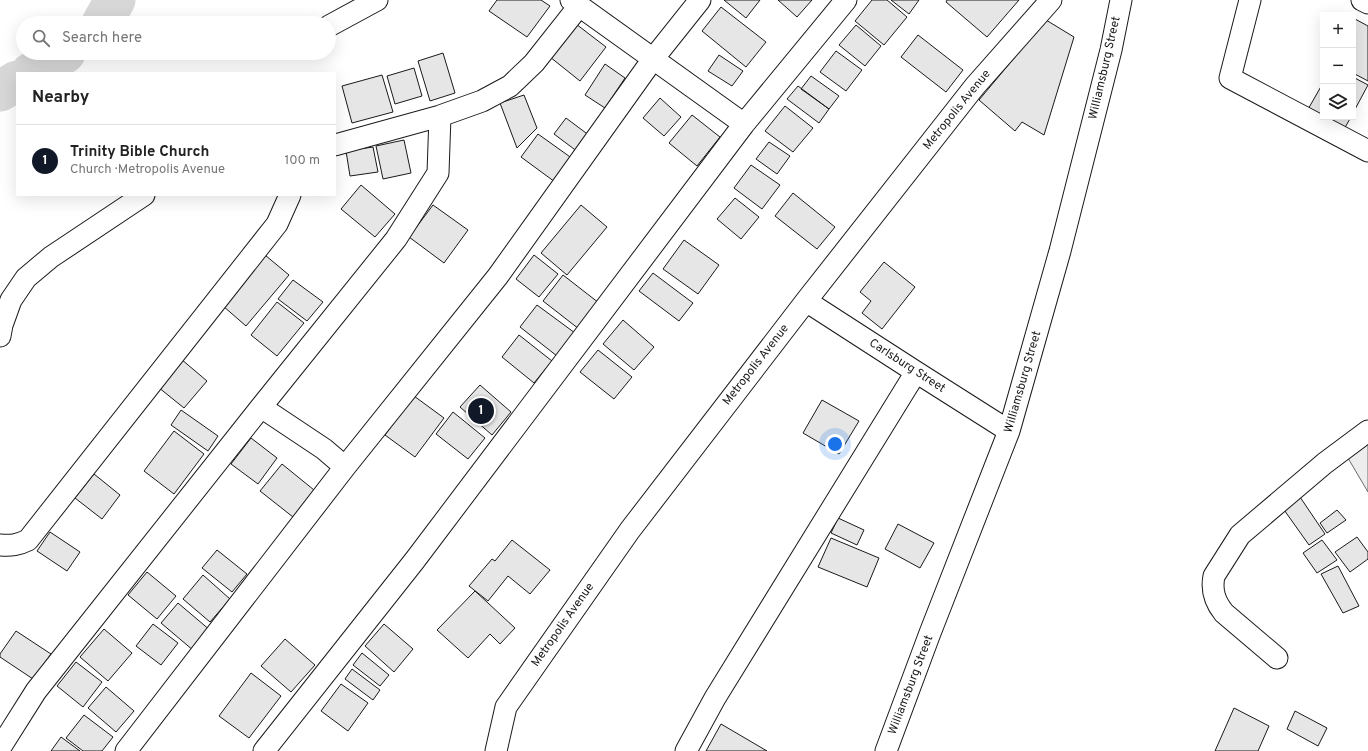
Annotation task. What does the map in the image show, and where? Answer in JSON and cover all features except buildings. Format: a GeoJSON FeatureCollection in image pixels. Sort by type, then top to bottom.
{"type":"FeatureCollection","features":[{"type":"Feature","properties":{"kind":"street"},"geometry":{"type":"LineString","coordinates":[[336,22],[377,0]]}},
{"type":"Feature","properties":{"kind":"street"},"geometry":{"type":"LineString","coordinates":[[126,751],[345,467],[498,276],[653,59],[700,0]]}},
{"type":"Feature","properties":{"kind":"street"},"geometry":{"type":"LineString","coordinates":[[264,751],[415,560],[744,124],[846,0]]}},
{"type":"Feature","properties":{"kind":"street","name":"Metropolis Avenue"},"geometry":{"type":"LineString","coordinates":[[496,751],[506,707],[630,530],[806,301],[975,86],[1051,0]]}},
{"type":"Feature","properties":{"kind":"street","name":"Williamsburg Street"},"geometry":{"type":"LineString","coordinates":[[886,751],[930,633],[1009,431],[1060,251],[1111,50],[1121,0]]}},
{"type":"Feature","properties":{"kind":"street"},"geometry":{"type":"LineString","coordinates":[[1250,0],[1230,78],[1368,151]]}},
{"type":"Feature","properties":{"kind":"street"},"geometry":{"type":"LineString","coordinates":[[1362,0],[1368,3]]}},
{"type":"Feature","properties":{"kind":"street"},"geometry":{"type":"LineString","coordinates":[[336,145],[440,116],[482,101],[510,86],[534,63],[575,3],[744,124]]}},
{"type":"Feature","properties":{"kind":"street"},"geometry":{"type":"LineString","coordinates":[[2,751],[0,749],[36,691],[396,239],[438,173],[440,116]]}},
{"type":"Feature","properties":{"kind":"street"},"geometry":{"type":"LineString","coordinates":[[0,336],[2,325],[11,300],[26,278],[52,257],[143,196]]}},
{"type":"Feature","properties":{"kind":"street"},"geometry":{"type":"LineString","coordinates":[[0,545],[10,546],[20,544],[28,540],[277,224],[290,196]]}},
{"type":"Feature","properties":{"kind":"street","name":"Carlsburg Street"},"geometry":{"type":"LineString","coordinates":[[806,301],[1009,431]]}},
{"type":"Feature","properties":{"kind":"street"},"geometry":{"type":"LineString","coordinates":[[686,751],[715,698],[916,372]]}},
{"type":"Feature","properties":{"kind":"street"},"geometry":{"type":"LineString","coordinates":[[261,407],[324,450],[345,467]]}},
{"type":"Feature","properties":{"kind":"street"},"geometry":{"type":"LineString","coordinates":[[1277,658],[1224,613],[1217,604],[1212,584],[1214,576],[1240,535],[1325,463],[1368,431]]}},
{"type":"Feature","properties":{"kind":"shaded area"},"geometry":{"type":"Polygon","coordinates":[[[1368,438],[1368,492],[1345,453],[1368,438]]]}},
{"type":"Feature","properties":{"kind":"waterway"},"geometry":{"type":"LineString","coordinates":[[106,16],[115,0]]}},
{"type":"Feature","properties":{"kind":"waterway"},"geometry":{"type":"LineString","coordinates":[[33,72],[53,60]]}},
{"type":"Feature","properties":{"kind":"waterway"},"geometry":{"type":"LineString","coordinates":[[0,91],[16,82]]}},
{"type":"Feature","properties":{"kind":"place","name":"Trinity Bible Church"},"geometry":{"type":"Point","coordinates":[481,411]}}]}
